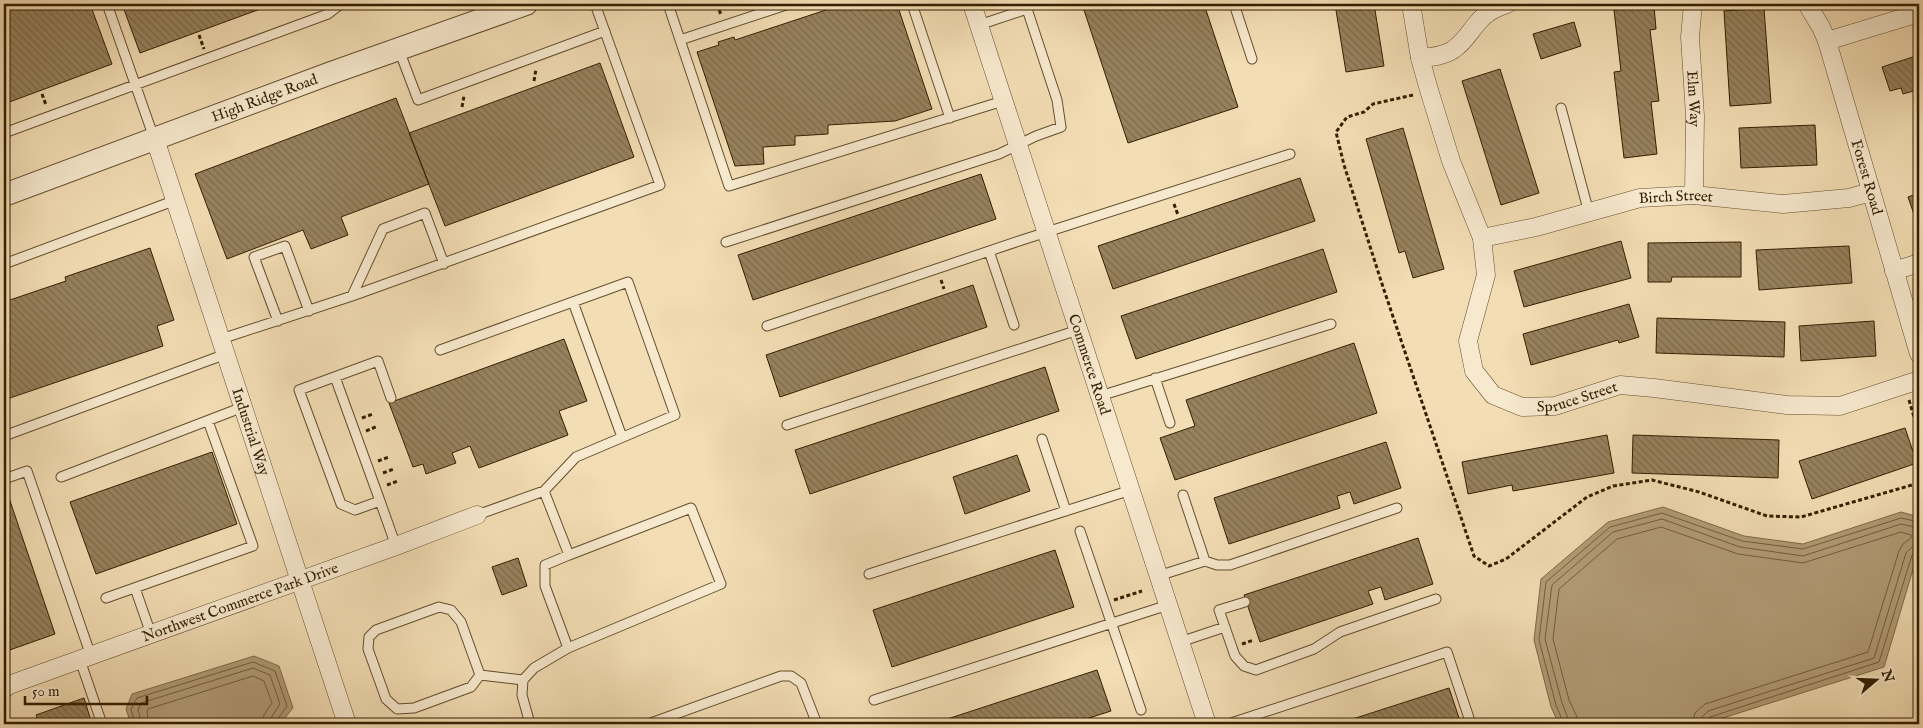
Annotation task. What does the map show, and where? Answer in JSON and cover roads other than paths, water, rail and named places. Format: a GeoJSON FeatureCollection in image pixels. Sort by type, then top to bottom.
{"type":"FeatureCollection","features":[{"type":"Feature","properties":{"kind":"street","name":"High Ridge Road"},"geometry":{"type":"LineString","coordinates":[[4,194],[526,4]]}},
{"type":"Feature","properties":{"kind":"street","name":"Commerce Road"},"geometry":{"type":"LineString","coordinates":[[972,4],[1207,724]]}},
{"type":"Feature","properties":{"kind":"street","name":"Spruce Street"},"geometry":{"type":"LineString","coordinates":[[1411,4],[1420,58],[1451,161],[1482,238],[1486,275],[1468,341],[1474,371],[1493,395],[1522,407],[1555,406],[1620,385],[1787,406],[1840,406],[1919,380]]}},
{"type":"Feature","properties":{"kind":"street"},"geometry":{"type":"LineString","coordinates":[[1420,58],[1443,54],[1453,50],[1465,40],[1481,18],[1507,4]]}},
{"type":"Feature","properties":{"kind":"street","name":"Elm Way"},"geometry":{"type":"LineString","coordinates":[[1693,4],[1690,37],[1695,116],[1694,195]]}},
{"type":"Feature","properties":{"kind":"street","name":"Forest Road"},"geometry":{"type":"LineString","coordinates":[[1808,4],[1827,41],[1919,354]]}},
{"type":"Feature","properties":{"kind":"street"},"geometry":{"type":"LineString","coordinates":[[1827,41],[1919,13]]}},
{"type":"Feature","properties":{"kind":"street","name":"Industrial Way"},"geometry":{"type":"LineString","coordinates":[[155,138],[347,724]]}},
{"type":"Feature","properties":{"kind":"street","name":"Birch Street"},"geometry":{"type":"LineString","coordinates":[[1482,238],[1589,214],[1640,198],[1694,195],[1783,204],[1848,198],[1872,192]]}},
{"type":"Feature","properties":{"kind":"street"},"geometry":{"type":"LineString","coordinates":[[1894,271],[1919,263]]}},
{"type":"Feature","properties":{"kind":"street","name":"Northwest Commerce Park Drive"},"geometry":{"type":"LineString","coordinates":[[4,689],[9,685],[300,581],[477,515]]}},
{"type":"Feature","properties":{"kind":"lane"},"geometry":{"type":"LineString","coordinates":[[106,4],[155,138]]}},
{"type":"Feature","properties":{"kind":"lane"},"geometry":{"type":"LineString","coordinates":[[4,133],[328,14],[341,4]]}},
{"type":"Feature","properties":{"kind":"lane"},"geometry":{"type":"LineString","coordinates":[[4,436],[224,347],[278,321],[444,264],[660,185],[595,4]]}},
{"type":"Feature","properties":{"kind":"lane"},"geometry":{"type":"LineString","coordinates":[[668,4],[729,186],[1003,101]]}},
{"type":"Feature","properties":{"kind":"lane"},"geometry":{"type":"LineString","coordinates":[[680,40],[789,4]]}},
{"type":"Feature","properties":{"kind":"lane"},"geometry":{"type":"LineString","coordinates":[[912,4],[950,118]]}},
{"type":"Feature","properties":{"kind":"lane"},"geometry":{"type":"LineString","coordinates":[[1234,4],[1252,59]]}},
{"type":"Feature","properties":{"kind":"lane"},"geometry":{"type":"LineString","coordinates":[[726,242],[999,154],[1061,127],[1057,100],[1027,9],[1015,8],[979,25]]}},
{"type":"Feature","properties":{"kind":"lane"},"geometry":{"type":"LineString","coordinates":[[398,49],[418,100],[604,31]]}},
{"type":"Feature","properties":{"kind":"lane"},"geometry":{"type":"LineString","coordinates":[[1561,108],[1589,214]]}},
{"type":"Feature","properties":{"kind":"lane"},"geometry":{"type":"LineString","coordinates":[[767,326],[989,251],[1290,154]]}},
{"type":"Feature","properties":{"kind":"lane"},"geometry":{"type":"LineString","coordinates":[[4,264],[176,200]]}},
{"type":"Feature","properties":{"kind":"lane"},"geometry":{"type":"LineString","coordinates":[[352,296],[383,229],[425,213],[444,264]]}},
{"type":"Feature","properties":{"kind":"lane"},"geometry":{"type":"LineString","coordinates":[[278,321],[254,258],[285,246],[310,311]]}},
{"type":"Feature","properties":{"kind":"lane"},"geometry":{"type":"LineString","coordinates":[[989,251],[1014,325]]}},
{"type":"Feature","properties":{"kind":"lane"},"geometry":{"type":"LineString","coordinates":[[440,350],[628,282],[675,415],[576,456],[544,491],[477,515]]}},
{"type":"Feature","properties":{"kind":"lane"},"geometry":{"type":"LineString","coordinates":[[572,302],[622,437]]}},
{"type":"Feature","properties":{"kind":"lane"},"geometry":{"type":"LineString","coordinates":[[1100,396],[1331,324]]}},
{"type":"Feature","properties":{"kind":"lane"},"geometry":{"type":"LineString","coordinates":[[787,425],[1078,330]]}},
{"type":"Feature","properties":{"kind":"lane"},"geometry":{"type":"LineString","coordinates":[[380,501],[355,510],[341,504],[299,390],[378,361],[391,398]]}},
{"type":"Feature","properties":{"kind":"lane"},"geometry":{"type":"LineString","coordinates":[[335,377],[396,546]]}},
{"type":"Feature","properties":{"kind":"lane"},"geometry":{"type":"LineString","coordinates":[[1155,378],[1170,423]]}},
{"type":"Feature","properties":{"kind":"lane"},"geometry":{"type":"LineString","coordinates":[[60,476],[243,407]]}},
{"type":"Feature","properties":{"kind":"lane"},"geometry":{"type":"LineString","coordinates":[[106,598],[253,546],[208,421]]}},
{"type":"Feature","properties":{"kind":"lane"},"geometry":{"type":"LineString","coordinates":[[1042,439],[1066,511]]}},
{"type":"Feature","properties":{"kind":"lane"},"geometry":{"type":"LineString","coordinates":[[4,479],[28,471],[86,658],[102,724]]}},
{"type":"Feature","properties":{"kind":"lane"},"geometry":{"type":"LineString","coordinates":[[869,574],[1130,490]]}},
{"type":"Feature","properties":{"kind":"lane"},"geometry":{"type":"LineString","coordinates":[[544,491],[569,555]]}},
{"type":"Feature","properties":{"kind":"lane"},"geometry":{"type":"LineString","coordinates":[[1183,494],[1205,561]]}},
{"type":"Feature","properties":{"kind":"lane"},"geometry":{"type":"LineString","coordinates":[[530,724],[522,695],[523,680],[534,668],[568,648],[721,584],[692,508],[545,565],[545,586],[568,648]]}},
{"type":"Feature","properties":{"kind":"lane"},"geometry":{"type":"LineString","coordinates":[[1158,576],[1205,561],[1217,565],[1230,565],[1397,508]]}},
{"type":"Feature","properties":{"kind":"lane"},"geometry":{"type":"LineString","coordinates":[[1080,531],[1141,710]]}},
{"type":"Feature","properties":{"kind":"lane"},"geometry":{"type":"LineString","coordinates":[[135,588],[151,634]]}},
{"type":"Feature","properties":{"kind":"lane"},"geometry":{"type":"LineString","coordinates":[[1245,602],[1219,610],[1234,656],[1244,666],[1256,670],[1314,649],[1340,632],[1436,599]]}},
{"type":"Feature","properties":{"kind":"lane"},"geometry":{"type":"LineString","coordinates":[[874,700],[1168,605]]}},
{"type":"Feature","properties":{"kind":"lane"},"geometry":{"type":"LineString","coordinates":[[439,607],[451,610],[461,622],[480,675],[471,686],[414,708],[397,709],[386,699],[368,649],[369,637],[376,630],[439,607]]}},
{"type":"Feature","properties":{"kind":"lane"},"geometry":{"type":"LineString","coordinates":[[1180,642],[1225,627]]}},
{"type":"Feature","properties":{"kind":"lane"},"geometry":{"type":"LineString","coordinates":[[1228,724],[1447,652],[1471,724]]}},
{"type":"Feature","properties":{"kind":"lane"},"geometry":{"type":"LineString","coordinates":[[480,675],[523,680]]}},
{"type":"Feature","properties":{"kind":"lane"},"geometry":{"type":"LineString","coordinates":[[648,724],[781,676],[791,676],[801,683],[817,724]]}},
{"type":"Feature","properties":{"kind":"water"},"geometry":{"type":"Polygon","coordinates":[[[1663,507],[1744,536],[1803,544],[1901,512],[1919,517],[1919,549],[1884,667],[1704,724],[1559,724],[1551,707],[1534,640],[1541,579],[1608,522],[1663,507]]]}},
{"type":"Feature","properties":{"kind":"water"},"geometry":{"type":"Polygon","coordinates":[[[254,656],[279,666],[293,708],[280,724],[131,724],[126,709],[132,694],[254,656]]]}}]}
